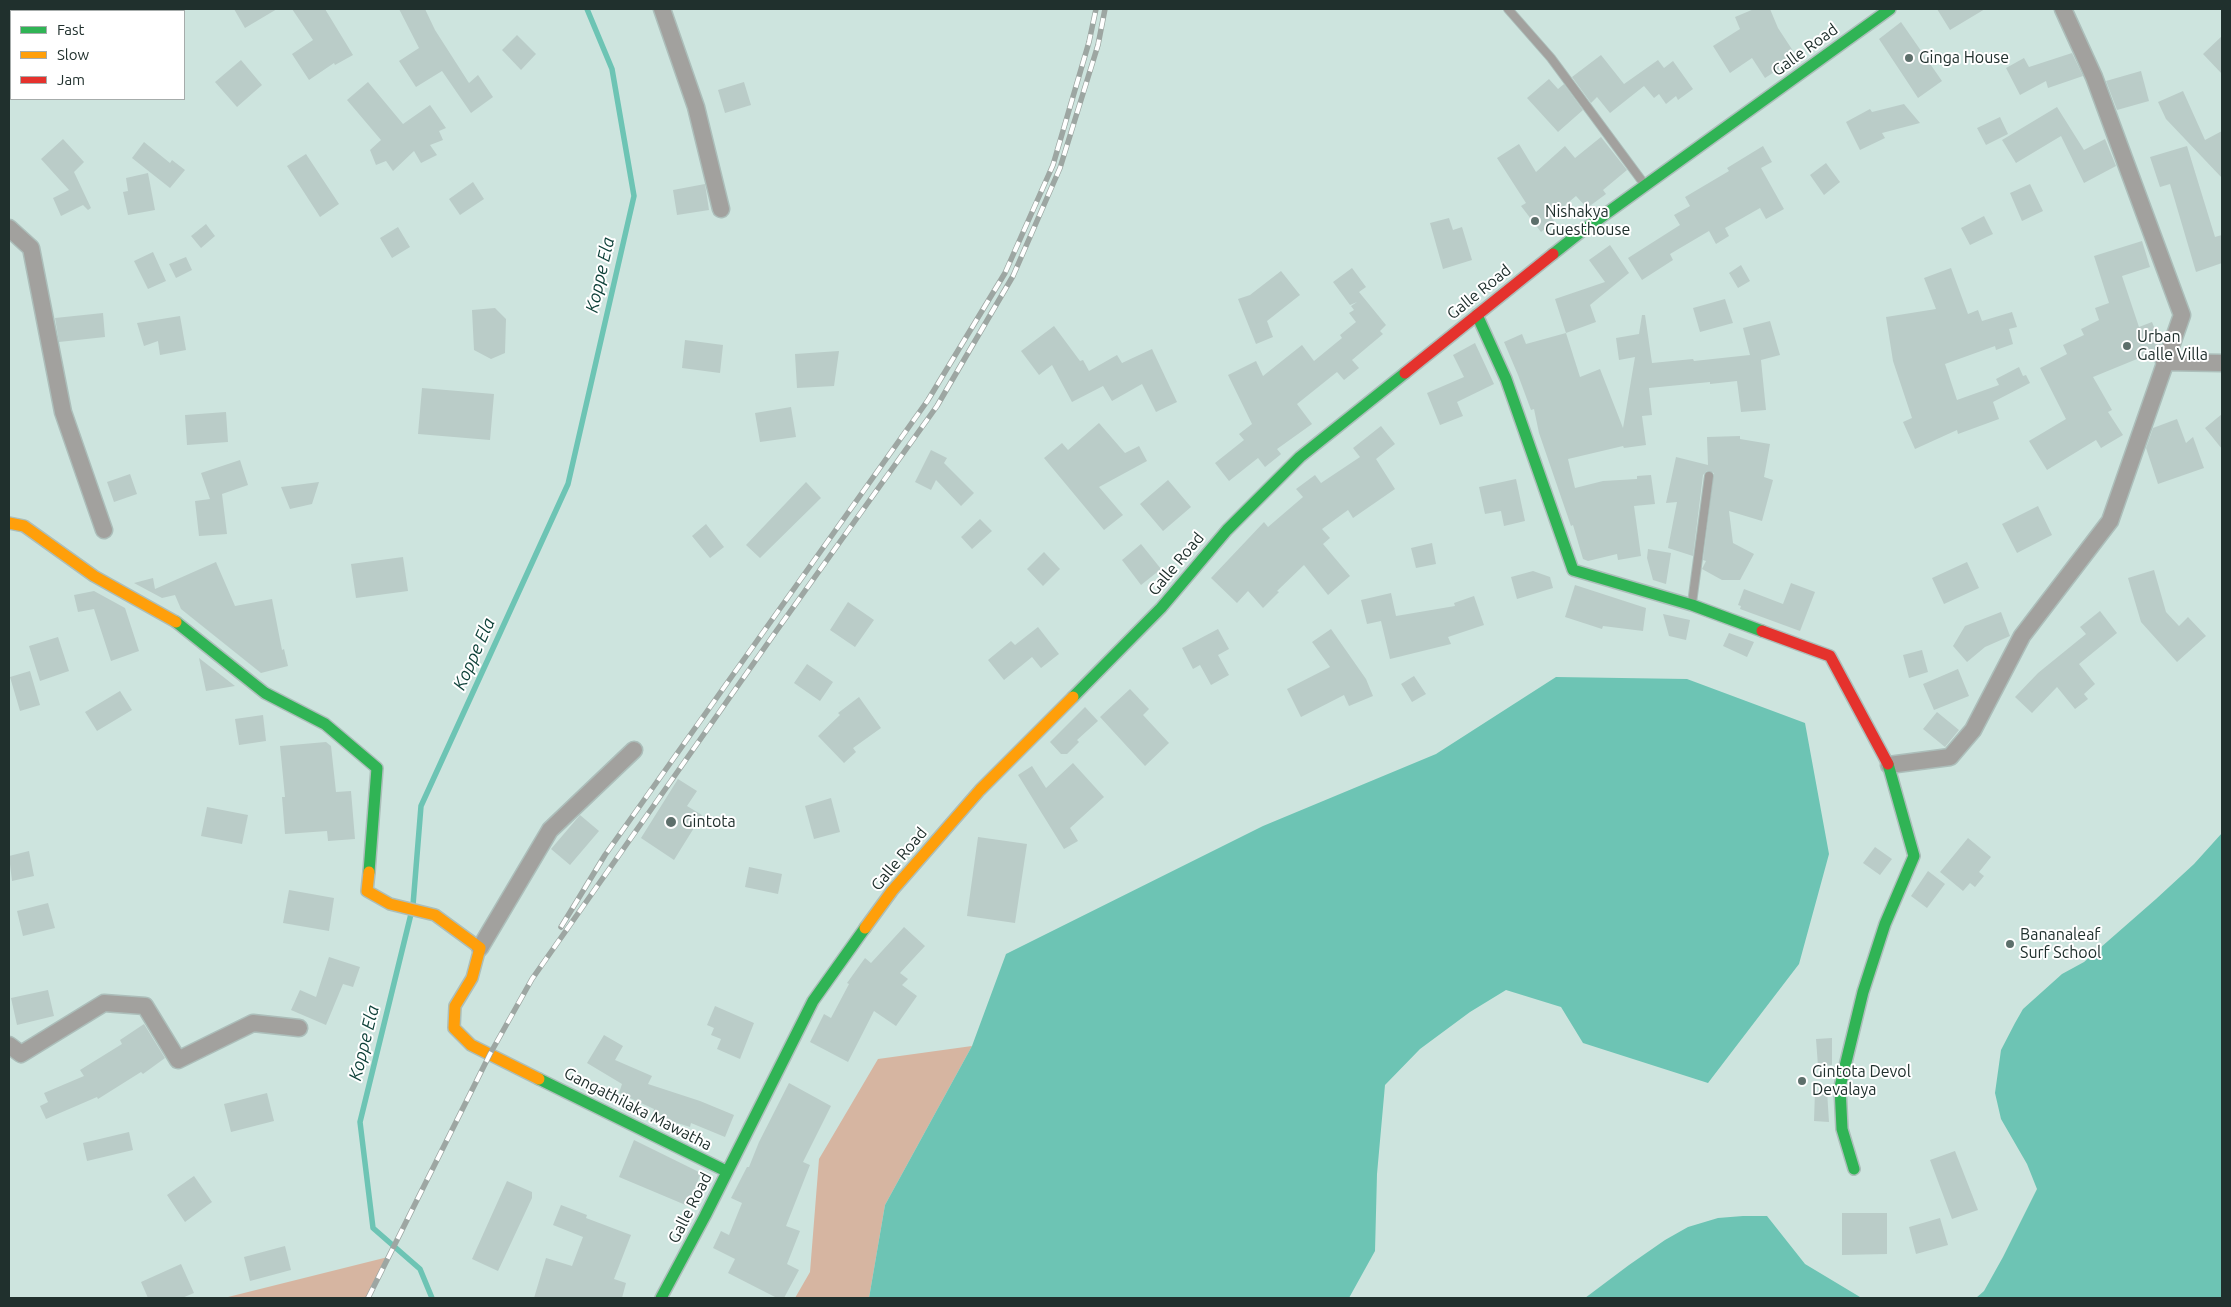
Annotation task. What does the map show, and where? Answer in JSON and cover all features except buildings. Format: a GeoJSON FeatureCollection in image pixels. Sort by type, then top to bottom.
{"type":"FeatureCollection","features":[{"type":"Feature","properties":{"kind":"main road","name":"Galle Road"},"geometry":{"type":"LineString","coordinates":[[661,1298],[705,1216],[813,1001],[892,891],[968,804],[1161,608],[1227,530],[1300,457],[1582,231],[1890,9]]}},
{"type":"Feature","properties":{"kind":"main road"},"geometry":{"type":"LineString","coordinates":[[1477,315],[1506,379],[1573,570],[1692,606],[1830,656],[1889,765],[1914,856],[1885,924],[1863,992],[1840,1087],[1842,1130],[1854,1169]]}},
{"type":"Feature","properties":{"kind":"main road"},"geometry":{"type":"LineString","coordinates":[[9,523],[24,526],[94,576],[172,619],[265,694],[326,724],[377,768],[367,891],[390,904],[435,915],[480,948]]}},
{"type":"Feature","properties":{"kind":"main road","name":"Gangathilaka Mawatha"},"geometry":{"type":"LineString","coordinates":[[480,948],[472,978],[455,1006],[454,1028],[471,1045],[535,1075],[726,1172]]}},
{"type":"Feature","properties":{"kind":"street"},"geometry":{"type":"LineString","coordinates":[[662,9],[696,107],[721,209]]}},
{"type":"Feature","properties":{"kind":"street"},"geometry":{"type":"LineString","coordinates":[[1889,765],[1950,757],[1973,730],[2022,636],[2110,521],[2182,315],[2094,77],[2063,9]]}},
{"type":"Feature","properties":{"kind":"street"},"geometry":{"type":"LineString","coordinates":[[9,228],[31,248],[63,412],[104,530]]}},
{"type":"Feature","properties":{"kind":"street"},"geometry":{"type":"LineString","coordinates":[[2164,362],[2222,363]]}},
{"type":"Feature","properties":{"kind":"street"},"geometry":{"type":"LineString","coordinates":[[480,948],[550,830],[634,750]]}},
{"type":"Feature","properties":{"kind":"street"},"geometry":{"type":"LineString","coordinates":[[9,1045],[21,1054],[104,1003],[145,1006],[178,1060],[252,1023],[300,1028]]}},
{"type":"Feature","properties":{"kind":"lane"},"geometry":{"type":"LineString","coordinates":[[1508,9],[1551,58],[1645,185]]}},
{"type":"Feature","properties":{"kind":"lane"},"geometry":{"type":"LineString","coordinates":[[1692,606],[1708,476]]}},
{"type":"Feature","properties":{"kind":"shaded area"},"geometry":{"type":"Polygon","coordinates":[[[1556,677],[1687,679],[1805,723],[1829,854],[1799,964],[1708,1083],[1583,1043],[1561,1007],[1506,990],[1470,1012],[1420,1049],[1385,1085],[1377,1174],[1375,1251],[1349,1298],[869,1298],[885,1205],[972,1046],[1006,954],[1263,826],[1436,754],[1556,677]]]}},
{"type":"Feature","properties":{"kind":"shaded area"},"geometry":{"type":"Polygon","coordinates":[[[2222,833],[2222,1298],[1976,1298],[1984,1291],[2037,1189],[2027,1164],[2001,1119],[1995,1093],[2001,1050],[2015,1023],[2023,1009],[2062,974],[2084,962],[2156,899],[2194,864],[2222,833]]]}},
{"type":"Feature","properties":{"kind":"shaded area"},"geometry":{"type":"Polygon","coordinates":[[[972,1046],[885,1205],[869,1298],[795,1298],[810,1272],[819,1159],[878,1059],[972,1046]]]}},
{"type":"Feature","properties":{"kind":"shaded area"},"geometry":{"type":"Polygon","coordinates":[[[1767,1216],[1805,1264],[1860,1297],[1866,1298],[1585,1298],[1665,1240],[1688,1227],[1718,1218],[1767,1216]]]}},
{"type":"Feature","properties":{"kind":"shaded area"},"geometry":{"type":"Polygon","coordinates":[[[388,1257],[368,1298],[224,1298],[388,1257]]]}},
{"type":"Feature","properties":{"kind":"waterway","name":"Koppe Ela"},"geometry":{"type":"LineString","coordinates":[[413,905],[421,806],[568,484],[634,196],[612,69],[587,9]]}},
{"type":"Feature","properties":{"kind":"waterway","name":"Koppe Ela"},"geometry":{"type":"LineString","coordinates":[[411,914],[360,1122],[373,1228],[420,1269],[432,1298]]}},
{"type":"Feature","properties":{"kind":"railway"},"geometry":{"type":"LineString","coordinates":[[561,927],[605,855],[928,400],[1005,273],[1053,165],[1089,42],[1096,9]]}},
{"type":"Feature","properties":{"kind":"railway"},"geometry":{"type":"LineString","coordinates":[[368,1298],[490,1054],[532,979],[937,406],[1013,276],[1060,168],[1098,45],[1105,9]]}},
{"type":"Feature","properties":{"kind":"traffic: fast"},"geometry":{"type":"LineString","coordinates":[[1553,254],[1582,231],[1890,9]]}},
{"type":"Feature","properties":{"kind":"traffic: fast"},"geometry":{"type":"LineString","coordinates":[[1477,315],[1506,379],[1573,570],[1692,605],[1762,631]]}},
{"type":"Feature","properties":{"kind":"traffic: fast"},"geometry":{"type":"LineString","coordinates":[[1073,697],[1161,608],[1227,530],[1300,457],[1405,373]]}},
{"type":"Feature","properties":{"kind":"traffic: fast"},"geometry":{"type":"LineString","coordinates":[[176,622],[265,693],[325,724],[377,768],[369,872]]}},
{"type":"Feature","properties":{"kind":"traffic: fast"},"geometry":{"type":"LineString","coordinates":[[1854,1169],[1842,1129],[1840,1087],[1863,992],[1885,924],[1914,856],[1888,764]]}},
{"type":"Feature","properties":{"kind":"traffic: fast"},"geometry":{"type":"LineString","coordinates":[[661,1298],[705,1216],[813,1001],[865,928]]}},
{"type":"Feature","properties":{"kind":"traffic: fast"},"geometry":{"type":"LineString","coordinates":[[539,1079],[726,1171]]}},
{"type":"Feature","properties":{"kind":"traffic: slow"},"geometry":{"type":"LineString","coordinates":[[9,523],[24,526],[94,576],[176,622]]}},
{"type":"Feature","properties":{"kind":"traffic: slow"},"geometry":{"type":"LineString","coordinates":[[865,928],[892,891],[980,790],[1073,697]]}},
{"type":"Feature","properties":{"kind":"traffic: slow"},"geometry":{"type":"LineString","coordinates":[[369,872],[367,891],[390,904],[435,915],[480,948],[472,978],[455,1006],[454,1028],[471,1045],[539,1079]]}},
{"type":"Feature","properties":{"kind":"traffic: jam"},"geometry":{"type":"LineString","coordinates":[[1405,373],[1553,254]]}},
{"type":"Feature","properties":{"kind":"traffic: jam"},"geometry":{"type":"LineString","coordinates":[[1762,631],[1830,656],[1888,764]]}},
{"type":"Feature","properties":{"kind":"place","name":"Ginga House"},"geometry":{"type":"Point","coordinates":[1909,58]}},
{"type":"Feature","properties":{"kind":"place","name":"Nishakya Guesthouse"},"geometry":{"type":"Point","coordinates":[1535,221]}},
{"type":"Feature","properties":{"kind":"place","name":"Urban Galle Villa"},"geometry":{"type":"Point","coordinates":[2127,346]}},
{"type":"Feature","properties":{"kind":"place","name":"Gintota"},"geometry":{"type":"Point","coordinates":[671,822]}},
{"type":"Feature","properties":{"kind":"place","name":"Bananaleaf Surf School"},"geometry":{"type":"Point","coordinates":[2010,944]}},
{"type":"Feature","properties":{"kind":"place","name":"Gintota Devol Devalaya"},"geometry":{"type":"Point","coordinates":[1802,1081]}}]}
